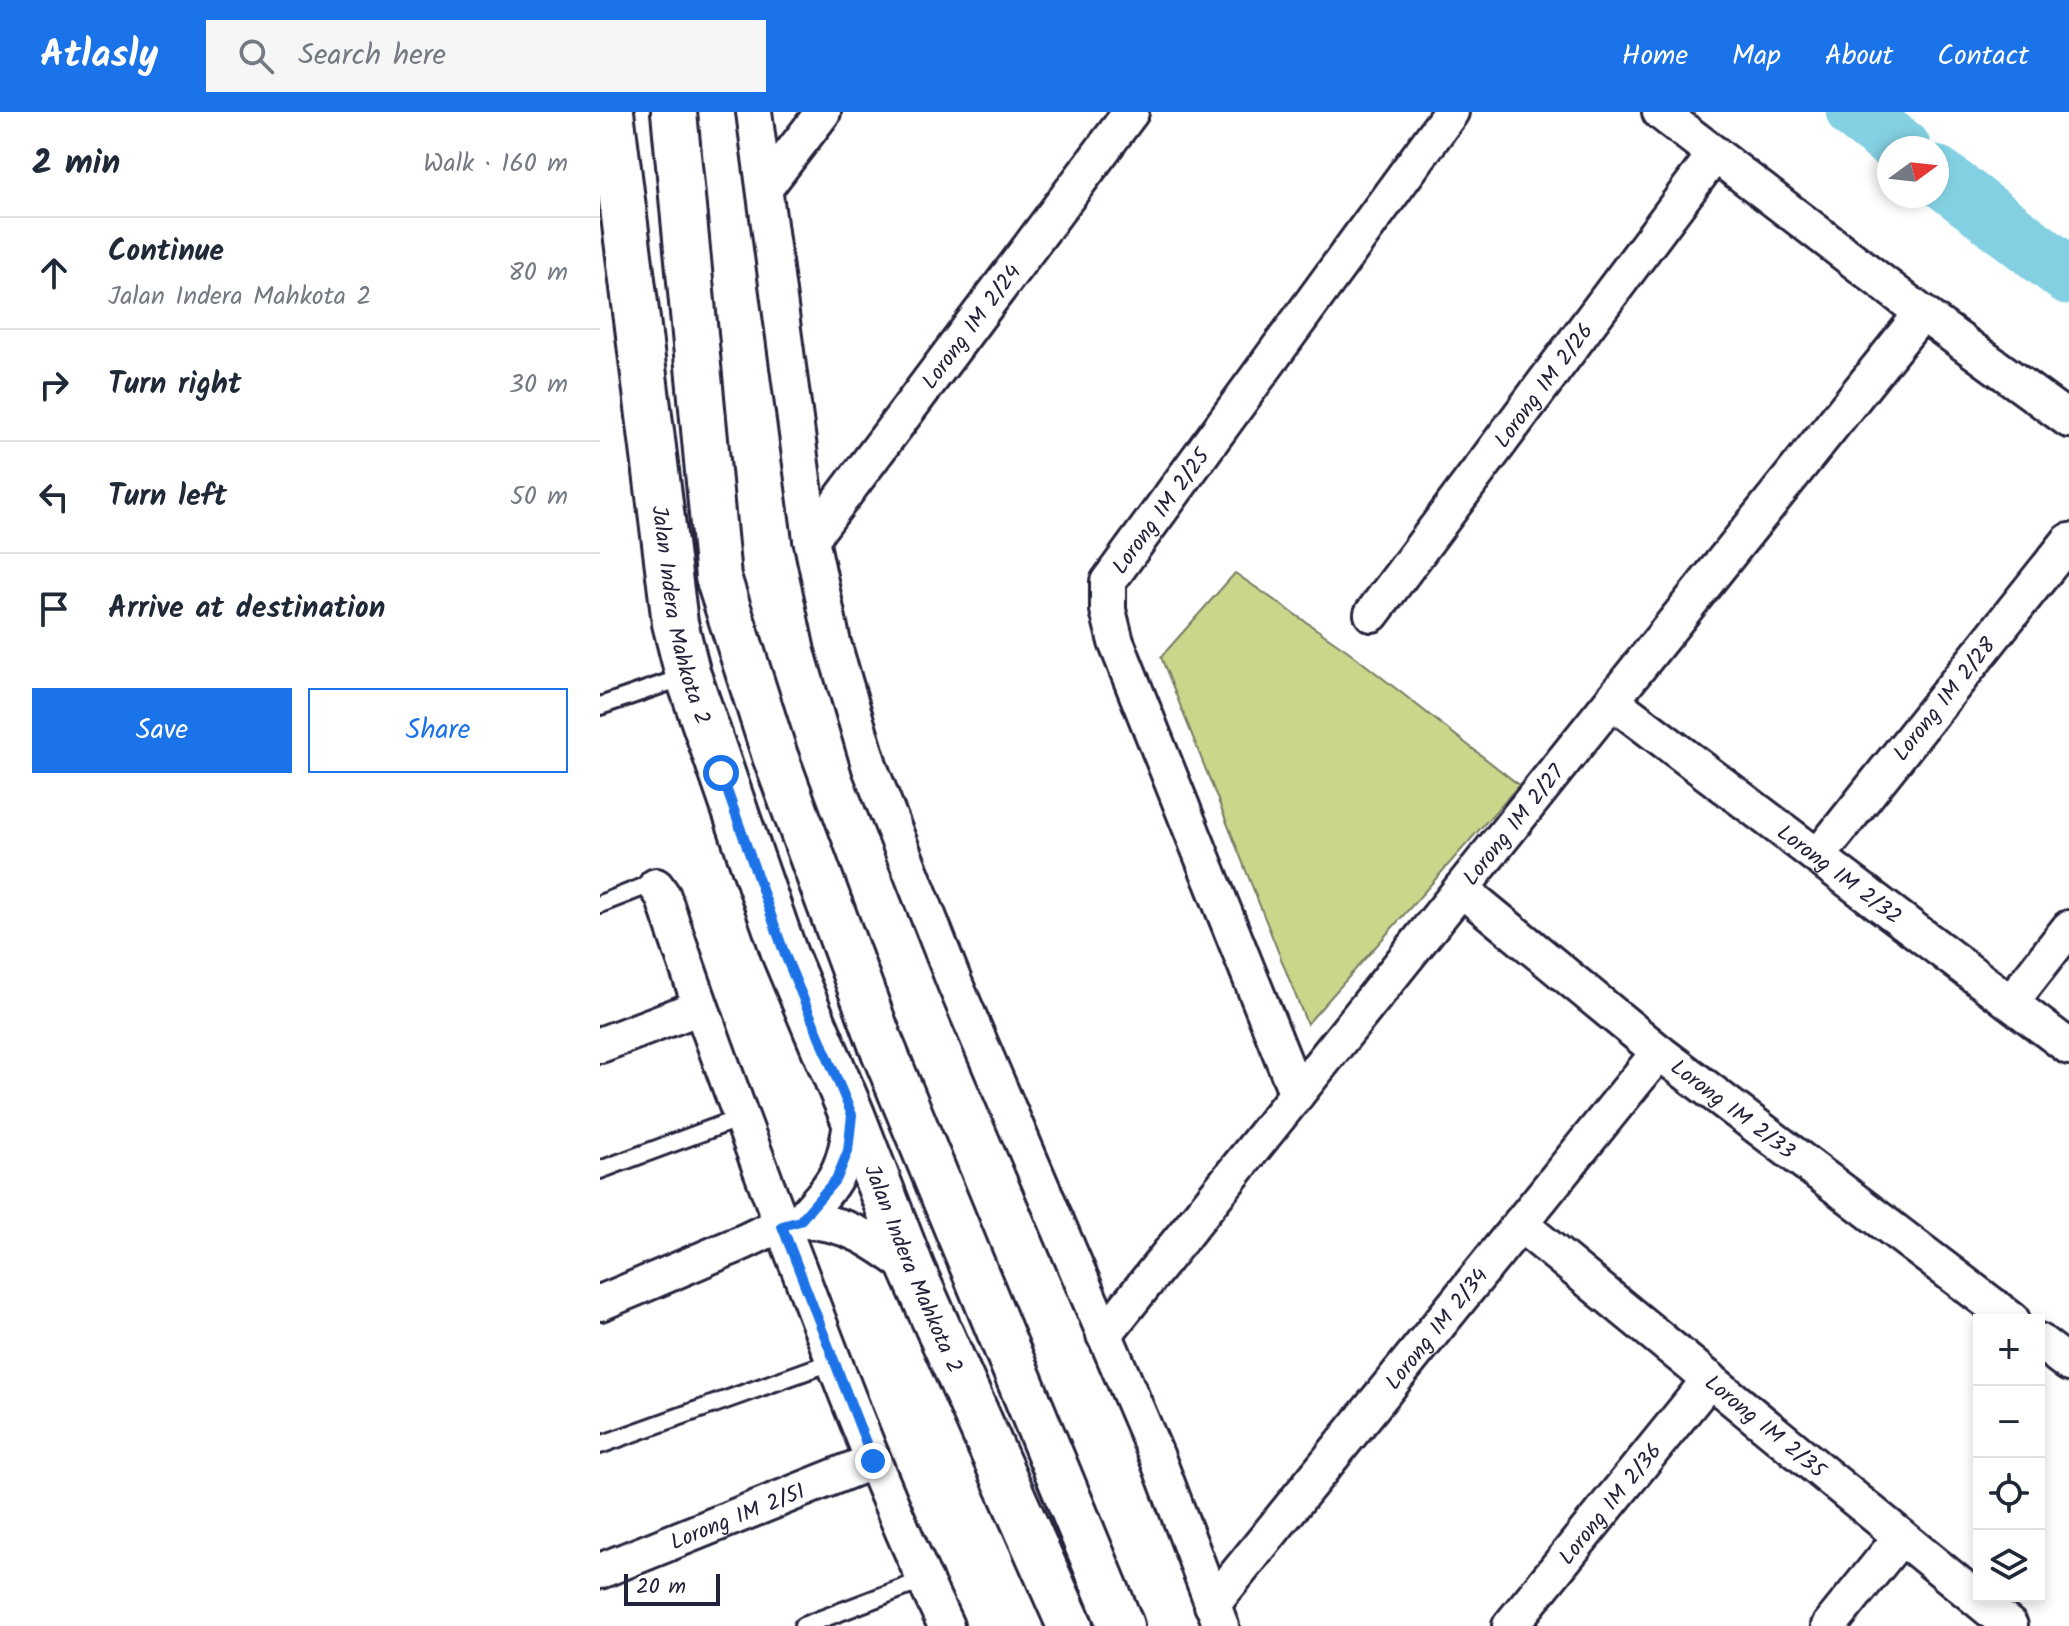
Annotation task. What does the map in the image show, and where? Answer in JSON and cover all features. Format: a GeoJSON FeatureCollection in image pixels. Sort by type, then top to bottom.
{"type":"FeatureCollection","features":[{"type":"Feature","properties":{"kind":"street","name":"Jalan Indera Mahkota 2"},"geometry":{"type":"LineString","coordinates":[[611,112],[675,623],[688,675],[785,955],[912,1269],[1070,1626]]}},
{"type":"Feature","properties":{"kind":"street","name":"Jalan Indera Mahkota 2"},"geometry":{"type":"LineString","coordinates":[[674,112],[718,577],[775,756],[881,1044],[1121,1626]]}},
{"type":"Feature","properties":{"kind":"street"},"geometry":{"type":"LineString","coordinates":[[754,112],[811,539],[833,643],[870,768],[955,984],[1157,1457],[1217,1616]]}},
{"type":"Feature","properties":{"kind":"street"},"geometry":{"type":"LineString","coordinates":[[765,188],[823,112]]}},
{"type":"Feature","properties":{"kind":"street","name":"Lorong IM 2/24"},"geometry":{"type":"LineString","coordinates":[[811,539],[1131,112]]}},
{"type":"Feature","properties":{"kind":"street","name":"Lorong IM 2/25"},"geometry":{"type":"LineString","coordinates":[[1297,1094],[1116,642],[1108,610],[1108,582],[1451,112]]}},
{"type":"Feature","properties":{"kind":"street"},"geometry":{"type":"LineString","coordinates":[[1660,112],[1922,313],[2069,420]]}},
{"type":"Feature","properties":{"kind":"street","name":"Lorong IM 2/26"},"geometry":{"type":"LineString","coordinates":[[1372,614],[1715,154]]}},
{"type":"Feature","properties":{"kind":"street","name":"Lorong IM 2/27"},"geometry":{"type":"LineString","coordinates":[[1104,1335],[1922,313]]}},
{"type":"Feature","properties":{"kind":"street","name":"Lorong IM 2/28"},"geometry":{"type":"LineString","coordinates":[[1819,855],[2069,541]]}},
{"type":"Feature","properties":{"kind":"street","name":"Lorong IM 2/32"},"geometry":{"type":"LineString","coordinates":[[1612,701],[2069,1047]]}},
{"type":"Feature","properties":{"kind":"street"},"geometry":{"type":"LineString","coordinates":[[656,886],[663,896],[740,1118],[791,1224],[834,1361],[873,1461],[946,1626]]}},
{"type":"Feature","properties":{"kind":"street","name":"Lorong IM 2/33"},"geometry":{"type":"LineString","coordinates":[[1461,889],[1659,1052],[2004,1314]]}},
{"type":"Feature","properties":{"kind":"street"},"geometry":{"type":"LineString","coordinates":[[2011,1002],[2069,928]]}},
{"type":"Feature","properties":{"kind":"street"},"geometry":{"type":"LineString","coordinates":[[600,1045],[700,1007]]}},
{"type":"Feature","properties":{"kind":"street","name":"Lorong IM 2/34"},"geometry":{"type":"LineString","coordinates":[[1217,1616],[1520,1224],[1659,1052]]}},
{"type":"Feature","properties":{"kind":"street"},"geometry":{"type":"LineString","coordinates":[[600,1303],[791,1224],[837,1178],[848,1151],[852,1115]]}},
{"type":"Feature","properties":{"kind":"street"},"geometry":{"type":"LineString","coordinates":[[791,1224],[839,1226],[855,1231],[912,1269]]}},
{"type":"Feature","properties":{"kind":"street","name":"Lorong IM 2/35"},"geometry":{"type":"LineString","coordinates":[[1520,1224],[2010,1626]]}},
{"type":"Feature","properties":{"kind":"street"},"geometry":{"type":"LineString","coordinates":[[2045,1346],[2069,1364]]}},
{"type":"Feature","properties":{"kind":"street","name":"Lorong IM 2/36"},"geometry":{"type":"LineString","coordinates":[[1510,1626],[1710,1379]]}},
{"type":"Feature","properties":{"kind":"street","name":"Lorong IM 2/51"},"geometry":{"type":"LineString","coordinates":[[600,1571],[873,1461]]}},
{"type":"Feature","properties":{"kind":"street"},"geometry":{"type":"LineString","coordinates":[[1829,1626],[1901,1537]]}},
{"type":"Feature","properties":{"kind":"lane"},"geometry":{"type":"LineString","coordinates":[[600,706],[688,675]]}},
{"type":"Feature","properties":{"kind":"lane"},"geometry":{"type":"LineString","coordinates":[[600,904],[646,886],[656,886]]}},
{"type":"Feature","properties":{"kind":"lane"},"geometry":{"type":"LineString","coordinates":[[600,1170],[740,1118]]}},
{"type":"Feature","properties":{"kind":"lane"},"geometry":{"type":"LineString","coordinates":[[600,1445],[834,1361]]}},
{"type":"Feature","properties":{"kind":"lane"},"geometry":{"type":"LineString","coordinates":[[803,1626],[924,1580]]}},
{"type":"Feature","properties":{"kind":"green space"},"geometry":{"type":"Polygon","coordinates":[[[1235,573],[1348,651],[1519,785],[1307,1024],[1161,657],[1235,573]]]}},
{"type":"Feature","properties":{"kind":"waterway"},"geometry":{"type":"LineString","coordinates":[[1855,112],[1886,136]]}},
{"type":"Feature","properties":{"kind":"waterway"},"geometry":{"type":"LineString","coordinates":[[1949,184],[2069,276]]}},
{"type":"Feature","properties":{"kind":"route"},"geometry":{"type":"LineString","coordinates":[[721,773],[785,955],[852,1115],[848,1151],[837,1178],[800,1221],[782,1226],[873,1461]]}}]}
